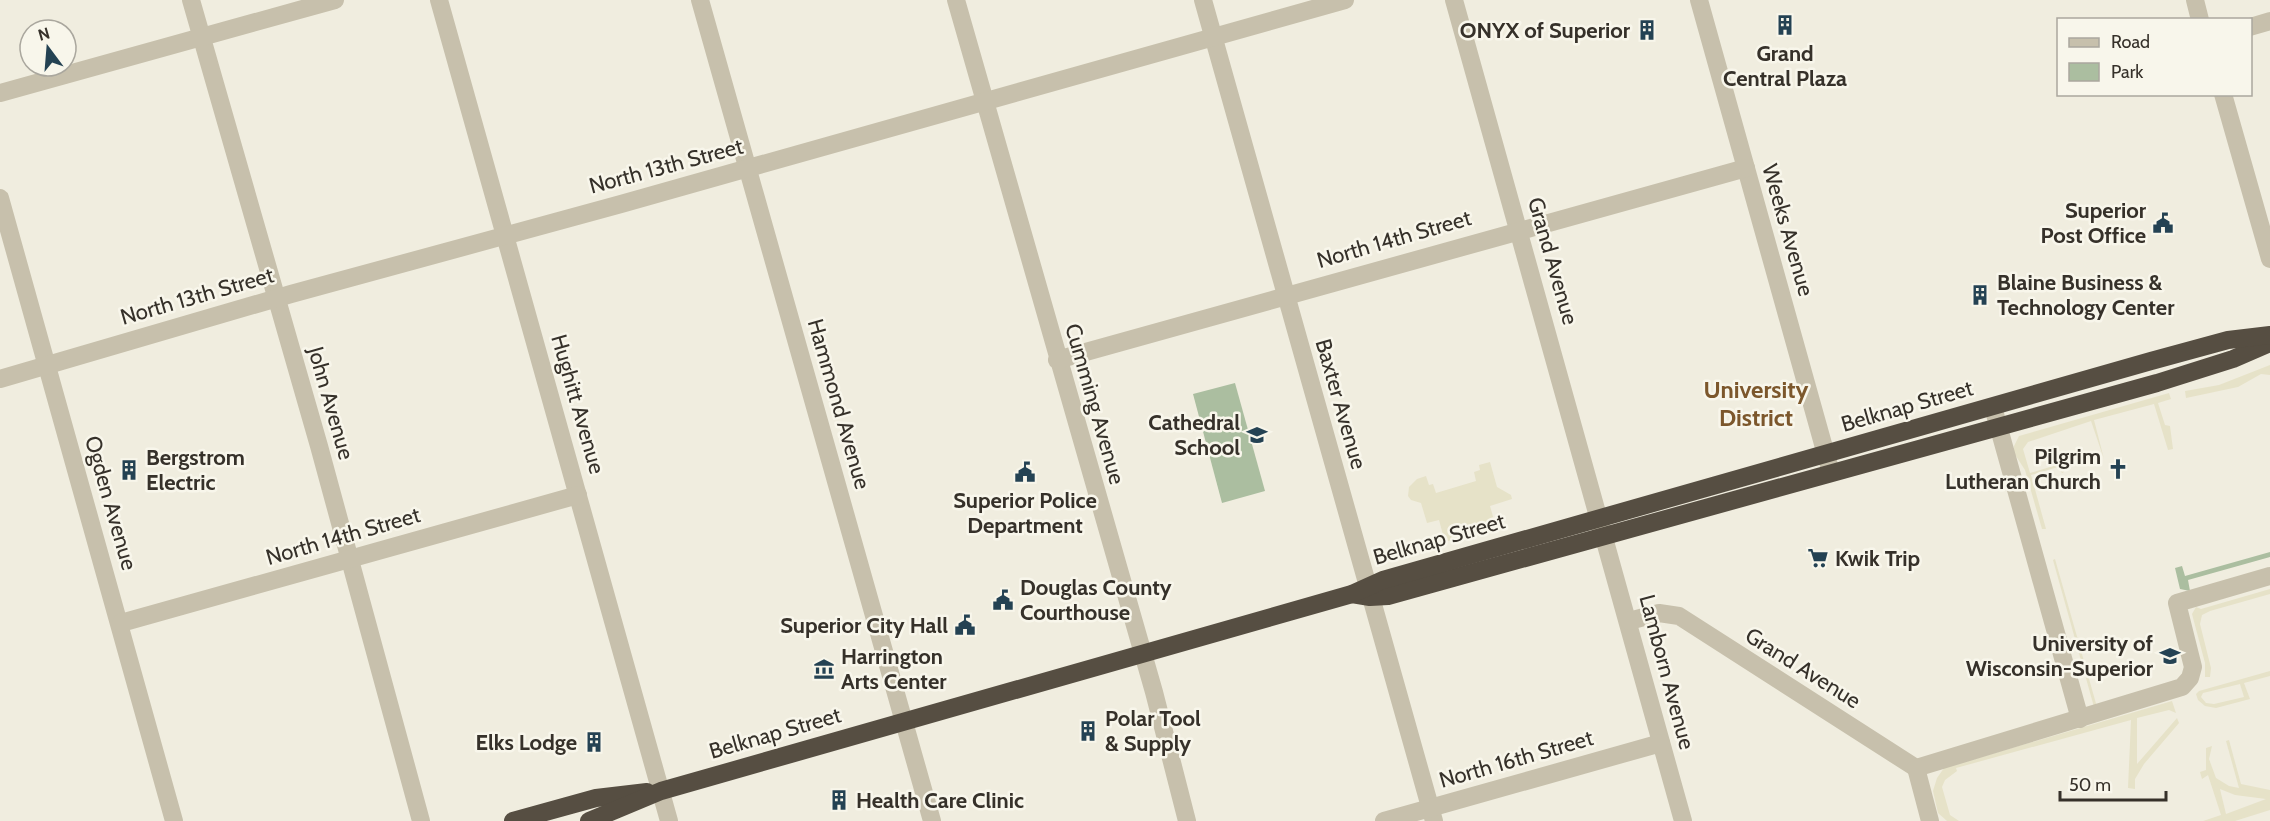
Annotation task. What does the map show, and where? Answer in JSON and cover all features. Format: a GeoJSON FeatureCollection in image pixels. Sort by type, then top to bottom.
{"type":"FeatureCollection","features":[{"type":"Feature","properties":{"kind":"highway","name":"Belknap Street"},"geometry":{"type":"LineString","coordinates":[[589,821],[661,791],[1363,592],[1600,518],[2194,349],[2248,337],[2270,335]]}},
{"type":"Feature","properties":{"kind":"highway","name":"Belknap Street"},"geometry":{"type":"LineString","coordinates":[[1363,592],[1388,596],[2185,375],[2233,359],[2270,343]]}},
{"type":"Feature","properties":{"kind":"highway","name":"Belknap Street"},"geometry":{"type":"LineString","coordinates":[[513,821],[596,798],[661,791]]}},
{"type":"Feature","properties":{"kind":"street","name":"John Avenue"},"geometry":{"type":"LineString","coordinates":[[191,0],[350,558],[421,821]]}},
{"type":"Feature","properties":{"kind":"street"},"geometry":{"type":"LineString","coordinates":[[0,93],[335,0]]}},
{"type":"Feature","properties":{"kind":"street","name":"Hughitt Avenue"},"geometry":{"type":"LineString","coordinates":[[439,0],[669,821]]}},
{"type":"Feature","properties":{"kind":"street","name":"Hammond Avenue"},"geometry":{"type":"LineString","coordinates":[[700,0],[932,821]]}},
{"type":"Feature","properties":{"kind":"street","name":"Cumming Avenue"},"geometry":{"type":"LineString","coordinates":[[956,0],[1057,360],[1143,653],[1187,821]]}},
{"type":"Feature","properties":{"kind":"street","name":"Baxter Avenue"},"geometry":{"type":"LineString","coordinates":[[1203,0],[1286,295],[1363,592],[1432,814]]}},
{"type":"Feature","properties":{"kind":"street","name":"North 13th Street"},"geometry":{"type":"LineString","coordinates":[[0,379],[275,298],[747,169],[1345,0]]}},
{"type":"Feature","properties":{"kind":"street","name":"Grand Avenue"},"geometry":{"type":"LineString","coordinates":[[1454,0],[1605,536]]}},
{"type":"Feature","properties":{"kind":"street","name":"Weeks Avenue"},"geometry":{"type":"LineString","coordinates":[[1699,0],[1831,473]]}},
{"type":"Feature","properties":{"kind":"street"},"geometry":{"type":"LineString","coordinates":[[2195,0],[2200,18]]}},
{"type":"Feature","properties":{"kind":"street"},"geometry":{"type":"LineString","coordinates":[[2252,26],[2270,21]]}},
{"type":"Feature","properties":{"kind":"street"},"geometry":{"type":"LineString","coordinates":[[2224,96],[2270,259]]}},
{"type":"Feature","properties":{"kind":"street","name":"North 14th Street"},"geometry":{"type":"LineString","coordinates":[[1057,360],[1746,168]]}},
{"type":"Feature","properties":{"kind":"street","name":"Ogden Avenue"},"geometry":{"type":"LineString","coordinates":[[0,198],[121,623],[174,821]]}},
{"type":"Feature","properties":{"kind":"street"},"geometry":{"type":"LineString","coordinates":[[1993,407],[2080,719]]}},
{"type":"Feature","properties":{"kind":"street","name":"North 14th Street"},"geometry":{"type":"LineString","coordinates":[[121,623],[578,495]]}},
{"type":"Feature","properties":{"kind":"street","name":"Lamborn Avenue"},"geometry":{"type":"LineString","coordinates":[[1605,536],[1683,821]]}},
{"type":"Feature","properties":{"kind":"street"},"geometry":{"type":"LineString","coordinates":[[1930,821],[1916,768],[2179,688],[2188,681],[2193,667],[2177,603],[2270,576]]}},
{"type":"Feature","properties":{"kind":"street","name":"Grand Avenue"},"geometry":{"type":"LineString","coordinates":[[1629,621],[1661,613],[1679,616],[1916,768]]}},
{"type":"Feature","properties":{"kind":"street","name":"North 16th Street"},"geometry":{"type":"LineString","coordinates":[[1384,821],[1432,814],[1661,743]]}},
{"type":"Feature","properties":{"kind":"green space"},"geometry":{"type":"Polygon","coordinates":[[[1235,383],[1265,491],[1222,503],[1193,394],[1235,383]]]}},
{"type":"Feature","properties":{"kind":"green space"},"geometry":{"type":"Polygon","coordinates":[[[2270,552],[2270,557],[2188,580],[2190,591],[2180,589],[2175,568],[2182,566],[2185,576],[2270,552]]]}},
{"type":"Feature","properties":{"kind":"shaded area"},"geometry":{"type":"Polygon","coordinates":[[[2270,365],[2270,375],[2261,374],[2238,387],[2186,398],[2185,391],[2219,385],[2270,365]]]}},
{"type":"Feature","properties":{"kind":"shaded area"},"geometry":{"type":"Polygon","coordinates":[[[2169,393],[2171,399],[2158,403],[2165,425],[2170,426],[2173,449],[2168,450],[2154,404],[2094,420],[2104,459],[2091,421],[2028,442],[2023,449],[2030,473],[2063,463],[2064,466],[2062,473],[2058,467],[2031,475],[2046,529],[2042,529],[2025,470],[2014,453],[2014,446],[2019,436],[2169,393]]]}},
{"type":"Feature","properties":{"kind":"shaded area"},"geometry":{"type":"Polygon","coordinates":[[[1490,462],[1497,487],[1511,495],[1512,499],[1490,506],[1496,527],[1445,542],[1439,520],[1427,523],[1421,503],[1411,500],[1408,496],[1409,487],[1417,479],[1426,476],[1429,485],[1433,484],[1436,493],[1476,481],[1474,472],[1480,470],[1479,465],[1490,462]]]}},
{"type":"Feature","properties":{"kind":"shaded area"},"geometry":{"type":"Polygon","coordinates":[[[2055,559],[2097,707],[2094,707],[2053,560],[2055,559]]]}},
{"type":"Feature","properties":{"kind":"shaded area"},"geometry":{"type":"Polygon","coordinates":[[[2270,589],[2270,594],[2202,615],[2200,624],[2211,668],[2210,677],[2205,677],[2205,663],[2192,614],[2196,607],[2201,609],[2270,589]]]}},
{"type":"Feature","properties":{"kind":"shaded area"},"geometry":{"type":"Polygon","coordinates":[[[2270,671],[2270,676],[2244,683],[2250,699],[2216,708],[2205,706],[2198,700],[2196,694],[2199,691],[2270,671]],[[2240,684],[2203,693],[2201,697],[2206,703],[2214,704],[2244,697],[2240,684]]]}},
{"type":"Feature","properties":{"kind":"shaded area"},"geometry":{"type":"Polygon","coordinates":[[[2172,701],[2176,713],[2169,710],[2137,718],[2137,764],[2177,718],[2179,723],[2144,764],[2135,779],[2135,789],[2128,788],[2131,720],[1956,768],[1957,771],[1945,780],[1942,787],[1950,815],[1959,821],[1947,821],[1938,813],[1933,791],[1937,778],[1944,768],[2172,701]]]}},
{"type":"Feature","properties":{"kind":"shaded area"},"geometry":{"type":"Polygon","coordinates":[[[2229,740],[2241,784],[2270,790],[2270,810],[2235,821],[2203,821],[2221,815],[2208,775],[2202,779],[2200,772],[2206,770],[2206,748],[2212,746],[2209,759],[2216,778],[2229,786],[2239,788],[2226,741],[2229,740]],[[2220,789],[2226,814],[2266,799],[2235,795],[2220,789]]]}},
{"type":"Feature","properties":{"kind":"place","name":"Grand Central Plaza"},"geometry":{"type":"Point","coordinates":[1785,25]}},
{"type":"Feature","properties":{"kind":"place","name":"ONYX of Superior"},"geometry":{"type":"Point","coordinates":[1647,30]}},
{"type":"Feature","properties":{"kind":"place","name":"Superior Post Office"},"geometry":{"type":"Point","coordinates":[2163,223]}},
{"type":"Feature","properties":{"kind":"place","name":"Blaine Business & Technology Center"},"geometry":{"type":"Point","coordinates":[1980,295]}},
{"type":"Feature","properties":{"kind":"place","name":"Cathedral School"},"geometry":{"type":"Point","coordinates":[1257,435]}},
{"type":"Feature","properties":{"kind":"place","name":"Pilgrim Lutheran Church"},"geometry":{"type":"Point","coordinates":[2118,469]}},
{"type":"Feature","properties":{"kind":"place","name":"Bergstrom Electric"},"geometry":{"type":"Point","coordinates":[129,470]}},
{"type":"Feature","properties":{"kind":"place","name":"Superior Police Department"},"geometry":{"type":"Point","coordinates":[1025,472]}},
{"type":"Feature","properties":{"kind":"place","name":"Kwik Trip"},"geometry":{"type":"Point","coordinates":[1818,558]}},
{"type":"Feature","properties":{"kind":"place","name":"Douglas County Courthouse"},"geometry":{"type":"Point","coordinates":[1003,600]}},
{"type":"Feature","properties":{"kind":"place","name":"Superior City Hall"},"geometry":{"type":"Point","coordinates":[965,625]}},
{"type":"Feature","properties":{"kind":"place","name":"University of Wisconsin-Superior"},"geometry":{"type":"Point","coordinates":[2170,656]}},
{"type":"Feature","properties":{"kind":"place","name":"Harrington Arts Center"},"geometry":{"type":"Point","coordinates":[824,669]}},
{"type":"Feature","properties":{"kind":"place","name":"Polar Tool & Supply"},"geometry":{"type":"Point","coordinates":[1088,731]}},
{"type":"Feature","properties":{"kind":"place","name":"Elks Lodge"},"geometry":{"type":"Point","coordinates":[594,742]}},
{"type":"Feature","properties":{"kind":"place","name":"Health Care Clinic"},"geometry":{"type":"Point","coordinates":[839,800]}},
{"type":"Feature","properties":{"kind":"district","name":"University District"},"geometry":{"type":"Point","coordinates":[1756,403]}}]}
